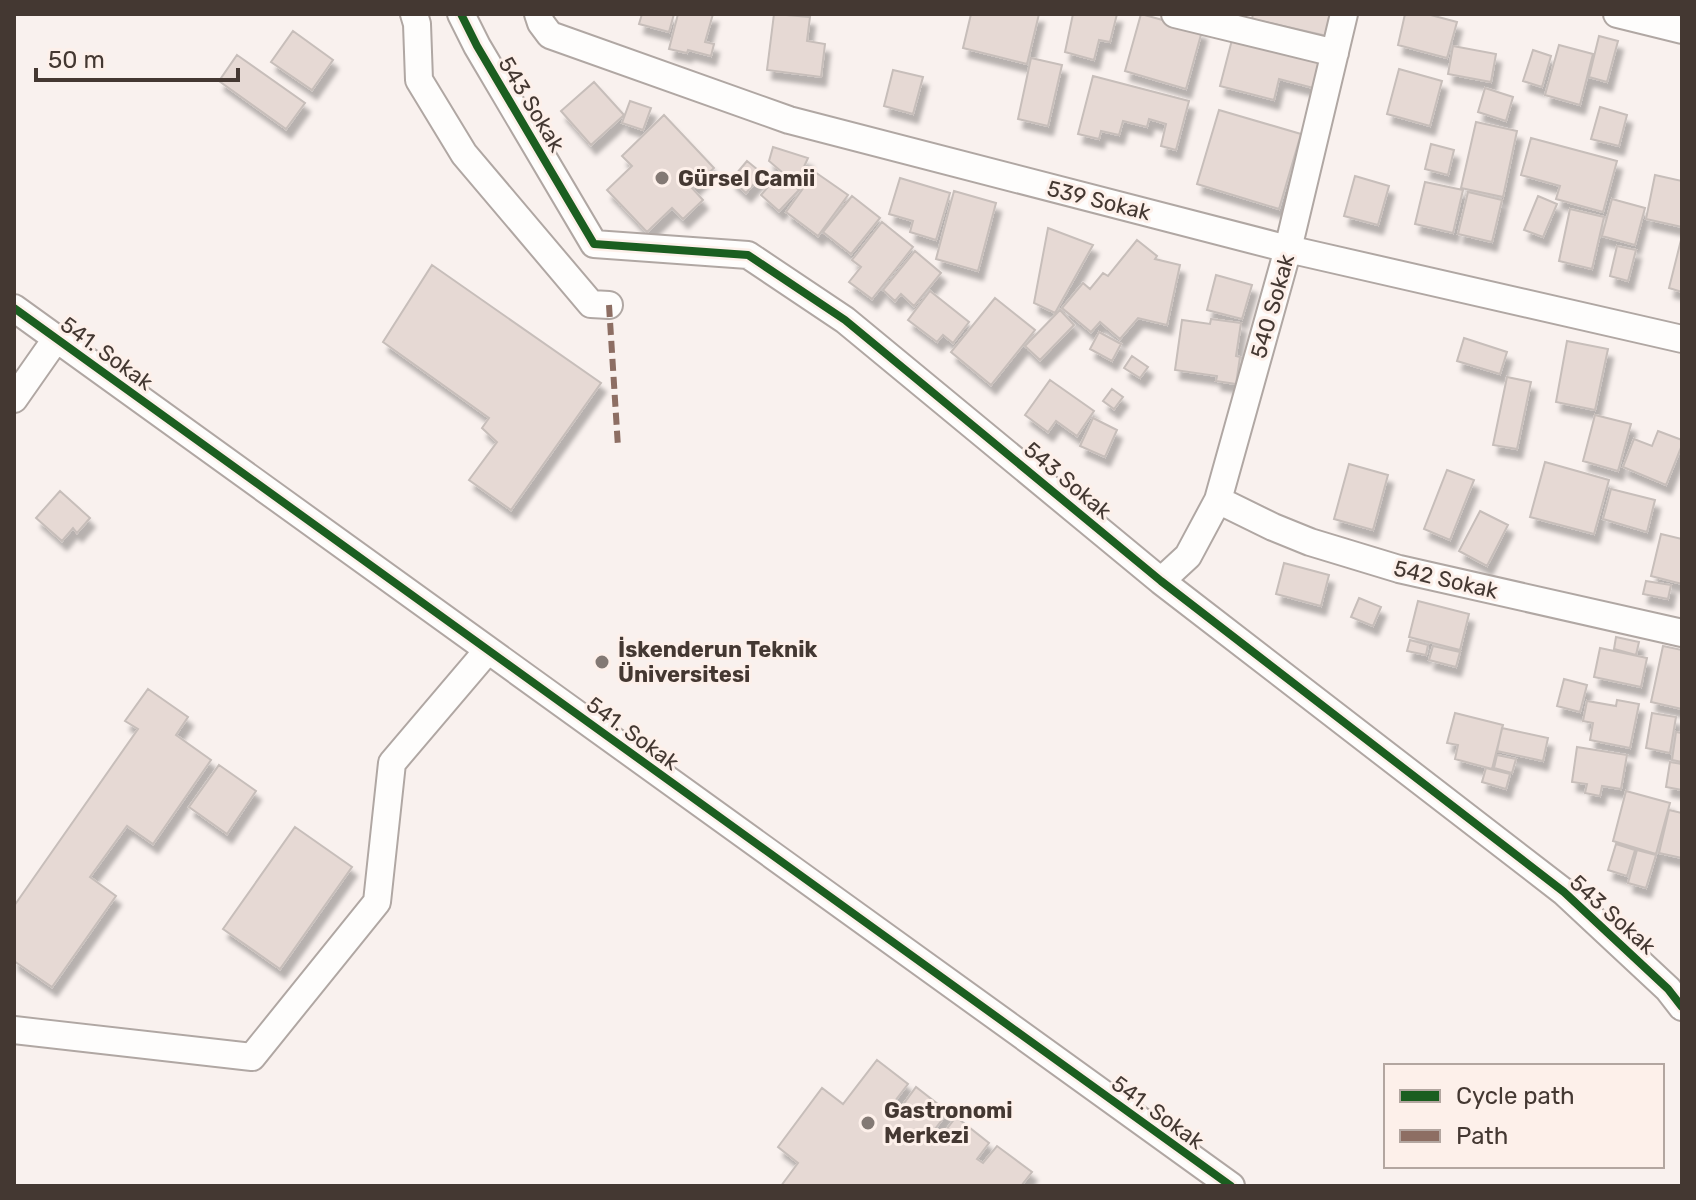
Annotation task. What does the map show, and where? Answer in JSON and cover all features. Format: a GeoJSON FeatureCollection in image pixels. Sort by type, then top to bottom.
{"type":"FeatureCollection","features":[{"type":"Feature","properties":{"kind":"street"},"geometry":{"type":"LineString","coordinates":[[414,14],[419,80],[464,154],[591,304],[609,305]]}},
{"type":"Feature","properties":{"kind":"street","name":"543 Sokak"},"geometry":{"type":"LineString","coordinates":[[461,14],[594,244],[748,255],[845,320],[1161,581],[1564,892],[1677,991]]}},
{"type":"Feature","properties":{"kind":"street"},"geometry":{"type":"LineString","coordinates":[[1175,14],[1335,53]]}},
{"type":"Feature","properties":{"kind":"street","name":"540 Sokak"},"geometry":{"type":"LineString","coordinates":[[1161,581],[1188,556],[1218,500],[1288,249],[1344,14]]}},
{"type":"Feature","properties":{"kind":"street"},"geometry":{"type":"LineString","coordinates":[[1617,14],[1678,24]]}},
{"type":"Feature","properties":{"kind":"street","name":"539 Sokak"},"geometry":{"type":"LineString","coordinates":[[533,17],[550,35],[789,120],[1288,249],[1682,339]]}},
{"type":"Feature","properties":{"kind":"street","name":"541. Sokak"},"geometry":{"type":"LineString","coordinates":[[14,308],[1231,1186]]}},
{"type":"Feature","properties":{"kind":"street"},"geometry":{"type":"LineString","coordinates":[[14,399],[56,339]]}},
{"type":"Feature","properties":{"kind":"street","name":"542 Sokak"},"geometry":{"type":"LineString","coordinates":[[1218,500],[1310,542],[1399,569],[1682,633]]}},
{"type":"Feature","properties":{"kind":"street"},"geometry":{"type":"LineString","coordinates":[[14,1030],[252,1057],[377,902],[392,763],[488,650]]}},
{"type":"Feature","properties":{"kind":"building"},"geometry":{"type":"Polygon","coordinates":[[[642,14],[674,14],[669,32],[639,24],[642,14]]]}},
{"type":"Feature","properties":{"kind":"building"},"geometry":{"type":"Polygon","coordinates":[[[678,14],[713,14],[705,42],[714,44],[711,56],[669,49],[678,14]]]}},
{"type":"Feature","properties":{"kind":"building"},"geometry":{"type":"Polygon","coordinates":[[[774,14],[810,17],[807,41],[825,44],[821,77],[767,70],[774,14]]]}},
{"type":"Feature","properties":{"kind":"building"},"geometry":{"type":"Polygon","coordinates":[[[971,14],[1039,14],[1027,64],[963,48],[971,14]]]}},
{"type":"Feature","properties":{"kind":"building"},"geometry":{"type":"Polygon","coordinates":[[[1073,14],[1117,14],[1110,42],[1099,40],[1094,60],[1065,52],[1073,14]]]}},
{"type":"Feature","properties":{"kind":"building"},"geometry":{"type":"Polygon","coordinates":[[[1141,14],[1202,31],[1186,89],[1125,71],[1141,14]]]}},
{"type":"Feature","properties":{"kind":"building"},"geometry":{"type":"Polygon","coordinates":[[[1253,14],[1332,14],[1327,36],[1252,19],[1253,14]]]}},
{"type":"Feature","properties":{"kind":"building"},"geometry":{"type":"Polygon","coordinates":[[[1405,14],[1427,14],[1457,22],[1447,58],[1398,45],[1405,14]]]}},
{"type":"Feature","properties":{"kind":"building"},"geometry":{"type":"Polygon","coordinates":[[[293,31],[333,60],[312,90],[271,62],[293,31]]]}},
{"type":"Feature","properties":{"kind":"building"},"geometry":{"type":"Polygon","coordinates":[[[1233,36],[1324,59],[1317,89],[1279,79],[1274,100],[1220,86],[1233,36]]]}},
{"type":"Feature","properties":{"kind":"building"},"geometry":{"type":"Polygon","coordinates":[[[1599,36],[1618,41],[1607,82],[1589,77],[1599,36]]]}},
{"type":"Feature","properties":{"kind":"building"},"geometry":{"type":"Polygon","coordinates":[[[1559,45],[1593,54],[1580,105],[1545,95],[1559,45]]]}},
{"type":"Feature","properties":{"kind":"building"},"geometry":{"type":"Polygon","coordinates":[[[1453,46],[1496,54],[1491,82],[1448,74],[1453,46]]]}},
{"type":"Feature","properties":{"kind":"building"},"geometry":{"type":"Polygon","coordinates":[[[1533,50],[1551,56],[1542,87],[1523,81],[1533,50]]]}},
{"type":"Feature","properties":{"kind":"building"},"geometry":{"type":"Polygon","coordinates":[[[237,55],[305,103],[286,129],[219,81],[237,55]]]}},
{"type":"Feature","properties":{"kind":"building"},"geometry":{"type":"Polygon","coordinates":[[[1031,58],[1062,65],[1048,126],[1018,119],[1031,58]]]}},
{"type":"Feature","properties":{"kind":"building"},"geometry":{"type":"Polygon","coordinates":[[[1399,69],[1442,81],[1430,126],[1387,114],[1399,69]]]}},
{"type":"Feature","properties":{"kind":"building"},"geometry":{"type":"Polygon","coordinates":[[[893,70],[923,77],[913,114],[884,106],[893,70]]]}},
{"type":"Feature","properties":{"kind":"building"},"geometry":{"type":"Polygon","coordinates":[[[1093,76],[1189,101],[1176,150],[1161,146],[1166,124],[1149,119],[1147,127],[1123,121],[1119,135],[1101,131],[1099,139],[1078,134],[1093,76]]]}},
{"type":"Feature","properties":{"kind":"building"},"geometry":{"type":"Polygon","coordinates":[[[594,82],[624,115],[591,145],[561,111],[594,82]]]}},
{"type":"Feature","properties":{"kind":"building"},"geometry":{"type":"Polygon","coordinates":[[[1485,88],[1513,97],[1506,121],[1478,112],[1485,88]]]}},
{"type":"Feature","properties":{"kind":"building"},"geometry":{"type":"Polygon","coordinates":[[[630,101],[651,108],[643,130],[622,123],[630,101]]]}},
{"type":"Feature","properties":{"kind":"building"},"geometry":{"type":"Polygon","coordinates":[[[1600,107],[1627,115],[1619,146],[1591,139],[1600,107]]]}},
{"type":"Feature","properties":{"kind":"building"},"geometry":{"type":"Polygon","coordinates":[[[1219,110],[1301,134],[1279,209],[1197,184],[1219,110]]]}},
{"type":"Feature","properties":{"kind":"building","name":"Gürsel Camii"},"geometry":{"type":"Polygon","coordinates":[[[664,115],[714,168],[692,188],[703,200],[683,219],[672,208],[647,232],[607,190],[632,166],[622,156],[664,115]]]}},
{"type":"Feature","properties":{"kind":"building"},"geometry":{"type":"Polygon","coordinates":[[[1476,122],[1517,131],[1503,197],[1461,188],[1476,122]]]}},
{"type":"Feature","properties":{"kind":"building"},"geometry":{"type":"Polygon","coordinates":[[[1531,138],[1617,161],[1603,212],[1556,199],[1560,186],[1521,175],[1531,138]]]}},
{"type":"Feature","properties":{"kind":"building"},"geometry":{"type":"Polygon","coordinates":[[[1431,144],[1454,150],[1448,175],[1425,169],[1431,144]]]}},
{"type":"Feature","properties":{"kind":"building"},"geometry":{"type":"Polygon","coordinates":[[[773,147],[808,158],[796,184],[769,161],[773,147]]]}},
{"type":"Feature","properties":{"kind":"building"},"geometry":{"type":"Polygon","coordinates":[[[747,161],[763,174],[746,193],[731,180],[747,161]]]}},
{"type":"Feature","properties":{"kind":"building"},"geometry":{"type":"Polygon","coordinates":[[[815,172],[848,195],[818,236],[786,212],[815,172]]]}},
{"type":"Feature","properties":{"kind":"building"},"geometry":{"type":"Polygon","coordinates":[[[780,173],[799,190],[779,211],[761,195],[780,173]]]}},
{"type":"Feature","properties":{"kind":"building"},"geometry":{"type":"Polygon","coordinates":[[[1655,175],[1682,181],[1682,227],[1646,219],[1655,175]]]}},
{"type":"Feature","properties":{"kind":"building"},"geometry":{"type":"Polygon","coordinates":[[[1355,176],[1389,186],[1378,225],[1344,216],[1355,176]]]}},
{"type":"Feature","properties":{"kind":"building"},"geometry":{"type":"Polygon","coordinates":[[[900,178],[950,193],[936,240],[910,232],[913,221],[889,214],[900,178]]]}},
{"type":"Feature","properties":{"kind":"building"},"geometry":{"type":"Polygon","coordinates":[[[1425,182],[1463,190],[1453,233],[1415,224],[1425,182]]]}},
{"type":"Feature","properties":{"kind":"building"},"geometry":{"type":"Polygon","coordinates":[[[954,191],[996,203],[978,271],[936,259],[954,191]]]}},
{"type":"Feature","properties":{"kind":"building"},"geometry":{"type":"Polygon","coordinates":[[[1468,192],[1502,200],[1492,242],[1458,234],[1468,192]]]}},
{"type":"Feature","properties":{"kind":"building"},"geometry":{"type":"Polygon","coordinates":[[[852,196],[880,218],[851,254],[823,232],[852,196]]]}},
{"type":"Feature","properties":{"kind":"building"},"geometry":{"type":"Polygon","coordinates":[[[1538,196],[1557,204],[1543,237],[1524,230],[1538,196]]]}},
{"type":"Feature","properties":{"kind":"building"},"geometry":{"type":"Polygon","coordinates":[[[1612,199],[1645,208],[1635,245],[1602,236],[1612,199]]]}},
{"type":"Feature","properties":{"kind":"building"},"geometry":{"type":"Polygon","coordinates":[[[1570,209],[1604,217],[1592,269],[1559,261],[1570,209]]]}},
{"type":"Feature","properties":{"kind":"building"},"geometry":{"type":"Polygon","coordinates":[[[882,222],[913,247],[872,299],[849,282],[861,267],[852,260],[882,222]]]}},
{"type":"Feature","properties":{"kind":"building"},"geometry":{"type":"Polygon","coordinates":[[[1048,228],[1093,245],[1055,313],[1034,303],[1048,228]]]}},
{"type":"Feature","properties":{"kind":"building"},"geometry":{"type":"Polygon","coordinates":[[[1682,236],[1682,292],[1669,288],[1682,236]]]}},
{"type":"Feature","properties":{"kind":"building"},"geometry":{"type":"Polygon","coordinates":[[[1137,240],[1157,256],[1155,259],[1180,265],[1167,325],[1138,318],[1120,339],[1100,322],[1091,332],[1062,308],[1083,283],[1090,289],[1103,273],[1108,276],[1137,240]]]}},
{"type":"Feature","properties":{"kind":"building"},"geometry":{"type":"Polygon","coordinates":[[[1617,246],[1636,250],[1628,281],[1610,276],[1617,246]]]}},
{"type":"Feature","properties":{"kind":"building"},"geometry":{"type":"Polygon","coordinates":[[[915,251],[941,273],[914,306],[901,294],[895,301],[883,290],[915,251]]]}},
{"type":"Feature","properties":{"kind":"building"},"geometry":{"type":"Polygon","coordinates":[[[432,265],[601,383],[511,510],[469,480],[497,442],[482,428],[489,418],[383,342],[432,265]]]}},
{"type":"Feature","properties":{"kind":"building"},"geometry":{"type":"Polygon","coordinates":[[[1216,275],[1252,285],[1242,319],[1207,310],[1216,275]]]}},
{"type":"Feature","properties":{"kind":"building"},"geometry":{"type":"Polygon","coordinates":[[[930,291],[969,322],[953,343],[943,335],[937,342],[908,320],[930,291]]]}},
{"type":"Feature","properties":{"kind":"building"},"geometry":{"type":"Polygon","coordinates":[[[995,298],[1035,330],[991,385],[951,352],[995,298]]]}},
{"type":"Feature","properties":{"kind":"building"},"geometry":{"type":"Polygon","coordinates":[[[1060,310],[1074,325],[1040,360],[1025,346],[1060,310]]]}},
{"type":"Feature","properties":{"kind":"building"},"geometry":{"type":"Polygon","coordinates":[[[1211,319],[1241,323],[1236,384],[1216,381],[1217,376],[1175,370],[1182,320],[1210,324],[1211,319]]]}},
{"type":"Feature","properties":{"kind":"building"},"geometry":{"type":"Polygon","coordinates":[[[1099,332],[1121,344],[1112,361],[1090,349],[1099,332]]]}},
{"type":"Feature","properties":{"kind":"building"},"geometry":{"type":"Polygon","coordinates":[[[1464,338],[1507,352],[1500,374],[1457,361],[1464,338]]]}},
{"type":"Feature","properties":{"kind":"building"},"geometry":{"type":"Polygon","coordinates":[[[1567,341],[1608,349],[1595,410],[1556,402],[1567,341]]]}},
{"type":"Feature","properties":{"kind":"building"},"geometry":{"type":"Polygon","coordinates":[[[1132,356],[1148,367],[1140,378],[1124,368],[1132,356]]]}},
{"type":"Feature","properties":{"kind":"building"},"geometry":{"type":"Polygon","coordinates":[[[1507,377],[1531,382],[1517,449],[1493,445],[1507,377]]]}},
{"type":"Feature","properties":{"kind":"building"},"geometry":{"type":"Polygon","coordinates":[[[1050,380],[1094,411],[1077,436],[1056,421],[1048,432],[1025,415],[1050,380]]]}},
{"type":"Feature","properties":{"kind":"building"},"geometry":{"type":"Polygon","coordinates":[[[1112,389],[1123,397],[1114,409],[1103,401],[1112,389]]]}},
{"type":"Feature","properties":{"kind":"building"},"geometry":{"type":"Polygon","coordinates":[[[1595,415],[1631,424],[1618,471],[1583,461],[1595,415]]]}},
{"type":"Feature","properties":{"kind":"building"},"geometry":{"type":"Polygon","coordinates":[[[1093,418],[1117,430],[1105,457],[1080,446],[1093,418]]]}},
{"type":"Feature","properties":{"kind":"building"},"geometry":{"type":"Polygon","coordinates":[[[1658,431],[1682,440],[1666,485],[1623,467],[1634,439],[1652,446],[1658,431]]]}},
{"type":"Feature","properties":{"kind":"building"},"geometry":{"type":"Polygon","coordinates":[[[1545,462],[1609,480],[1594,534],[1530,517],[1545,462]]]}},
{"type":"Feature","properties":{"kind":"building"},"geometry":{"type":"Polygon","coordinates":[[[1349,464],[1388,475],[1373,530],[1334,519],[1349,464]]]}},
{"type":"Feature","properties":{"kind":"building"},"geometry":{"type":"Polygon","coordinates":[[[1447,470],[1474,480],[1450,540],[1424,529],[1447,470]]]}},
{"type":"Feature","properties":{"kind":"building"},"geometry":{"type":"Polygon","coordinates":[[[1611,489],[1655,500],[1647,532],[1603,519],[1611,489]]]}},
{"type":"Feature","properties":{"kind":"building"},"geometry":{"type":"Polygon","coordinates":[[[60,491],[90,518],[77,533],[73,528],[62,541],[36,518],[60,491]]]}},
{"type":"Feature","properties":{"kind":"building"},"geometry":{"type":"Polygon","coordinates":[[[1480,511],[1508,525],[1487,566],[1459,551],[1480,511]]]}},
{"type":"Feature","properties":{"kind":"building"},"geometry":{"type":"Polygon","coordinates":[[[1661,534],[1682,539],[1682,584],[1651,576],[1661,534]]]}},
{"type":"Feature","properties":{"kind":"building"},"geometry":{"type":"Polygon","coordinates":[[[1284,563],[1329,575],[1321,606],[1276,594],[1284,563]]]}},
{"type":"Feature","properties":{"kind":"building"},"geometry":{"type":"Polygon","coordinates":[[[1646,581],[1671,585],[1668,599],[1643,594],[1646,581]]]}},
{"type":"Feature","properties":{"kind":"building"},"geometry":{"type":"Polygon","coordinates":[[[1359,598],[1381,607],[1373,626],[1351,617],[1359,598]]]}},
{"type":"Feature","properties":{"kind":"building"},"geometry":{"type":"Polygon","coordinates":[[[1418,601],[1469,614],[1460,650],[1409,637],[1418,601]]]}},
{"type":"Feature","properties":{"kind":"building"},"geometry":{"type":"Polygon","coordinates":[[[1616,637],[1639,642],[1636,655],[1614,649],[1616,637]]]}},
{"type":"Feature","properties":{"kind":"building"},"geometry":{"type":"Polygon","coordinates":[[[1410,640],[1428,645],[1426,655],[1407,651],[1410,640]]]}},
{"type":"Feature","properties":{"kind":"building"},"geometry":{"type":"Polygon","coordinates":[[[1433,646],[1460,652],[1456,667],[1429,660],[1433,646]]]}},
{"type":"Feature","properties":{"kind":"building"},"geometry":{"type":"Polygon","coordinates":[[[1663,646],[1682,650],[1682,709],[1651,702],[1663,646]]]}},
{"type":"Feature","properties":{"kind":"building"},"geometry":{"type":"Polygon","coordinates":[[[1600,648],[1647,658],[1641,687],[1594,677],[1600,648]]]}},
{"type":"Feature","properties":{"kind":"building"},"geometry":{"type":"Polygon","coordinates":[[[1564,679],[1587,685],[1580,712],[1557,706],[1564,679]]]}},
{"type":"Feature","properties":{"kind":"building"},"geometry":{"type":"Polygon","coordinates":[[[148,689],[188,717],[176,735],[211,760],[153,844],[127,826],[90,877],[116,896],[52,987],[14,961],[14,906],[138,729],[125,721],[148,689]]]}},
{"type":"Feature","properties":{"kind":"building"},"geometry":{"type":"Polygon","coordinates":[[[1617,700],[1639,704],[1630,748],[1590,740],[1593,723],[1583,721],[1587,701],[1616,706],[1617,700]]]}},
{"type":"Feature","properties":{"kind":"building"},"geometry":{"type":"Polygon","coordinates":[[[1455,713],[1503,725],[1492,769],[1455,759],[1458,745],[1447,743],[1455,713]]]}},
{"type":"Feature","properties":{"kind":"building"},"geometry":{"type":"Polygon","coordinates":[[[1652,713],[1676,717],[1670,753],[1646,748],[1652,713]]]}},
{"type":"Feature","properties":{"kind":"building"},"geometry":{"type":"Polygon","coordinates":[[[1502,728],[1548,738],[1543,761],[1497,751],[1502,728]]]}},
{"type":"Feature","properties":{"kind":"building"},"geometry":{"type":"Polygon","coordinates":[[[1676,732],[1682,733],[1682,762],[1672,760],[1676,732]]]}},
{"type":"Feature","properties":{"kind":"building"},"geometry":{"type":"Polygon","coordinates":[[[1577,747],[1627,755],[1621,789],[1602,786],[1600,796],[1585,793],[1587,784],[1572,782],[1577,747]]]}},
{"type":"Feature","properties":{"kind":"building"},"geometry":{"type":"Polygon","coordinates":[[[1497,755],[1516,759],[1512,773],[1494,768],[1497,755]]]}},
{"type":"Feature","properties":{"kind":"building"},"geometry":{"type":"Polygon","coordinates":[[[1670,762],[1682,764],[1682,790],[1666,787],[1670,762]]]}},
{"type":"Feature","properties":{"kind":"building"},"geometry":{"type":"Polygon","coordinates":[[[219,765],[256,791],[227,834],[189,807],[219,765]]]}},
{"type":"Feature","properties":{"kind":"building"},"geometry":{"type":"Polygon","coordinates":[[[1486,768],[1510,774],[1506,789],[1482,782],[1486,768]]]}},
{"type":"Feature","properties":{"kind":"building"},"geometry":{"type":"Polygon","coordinates":[[[1626,791],[1670,803],[1656,854],[1613,841],[1626,791]]]}},
{"type":"Feature","properties":{"kind":"building"},"geometry":{"type":"Polygon","coordinates":[[[1669,810],[1682,813],[1682,858],[1659,853],[1669,810]]]}},
{"type":"Feature","properties":{"kind":"building"},"geometry":{"type":"Polygon","coordinates":[[[295,827],[352,867],[280,969],[223,929],[295,827]]]}},
{"type":"Feature","properties":{"kind":"building"},"geometry":{"type":"Polygon","coordinates":[[[1616,844],[1635,850],[1627,876],[1608,870],[1616,844]]]}},
{"type":"Feature","properties":{"kind":"building"},"geometry":{"type":"Polygon","coordinates":[[[1637,850],[1656,855],[1646,888],[1628,883],[1637,850]]]}},
{"type":"Feature","properties":{"kind":"building","name":"Gastronomi Merkezi"},"geometry":{"type":"Polygon","coordinates":[[[877,1060],[908,1084],[895,1101],[902,1106],[916,1087],[948,1112],[935,1129],[942,1135],[956,1117],[989,1143],[977,1159],[983,1163],[997,1146],[1032,1172],[1021,1186],[781,1186],[798,1163],[778,1147],[822,1088],[843,1104],[877,1060]]]}},
{"type":"Feature","properties":{"kind":"marked path"},"geometry":{"type":"LineString","coordinates":[[609,305],[618,447]]}},
{"type":"Feature","properties":{"kind":"cycle path"},"geometry":{"type":"LineString","coordinates":[[461,14],[594,244],[748,255],[845,320],[1161,581],[1564,892],[1668,989],[1682,1007]]}},
{"type":"Feature","properties":{"kind":"cycle path"},"geometry":{"type":"LineString","coordinates":[[14,308],[1231,1186]]}},
{"type":"Feature","properties":{"kind":"place","name":"Gürsel Camii"},"geometry":{"type":"Point","coordinates":[662,178]}},
{"type":"Feature","properties":{"kind":"place","name":"İskenderun Teknik Üniversitesi"},"geometry":{"type":"Point","coordinates":[602,662]}},
{"type":"Feature","properties":{"kind":"place","name":"Gastronomi Merkezi"},"geometry":{"type":"Point","coordinates":[868,1123]}}]}
